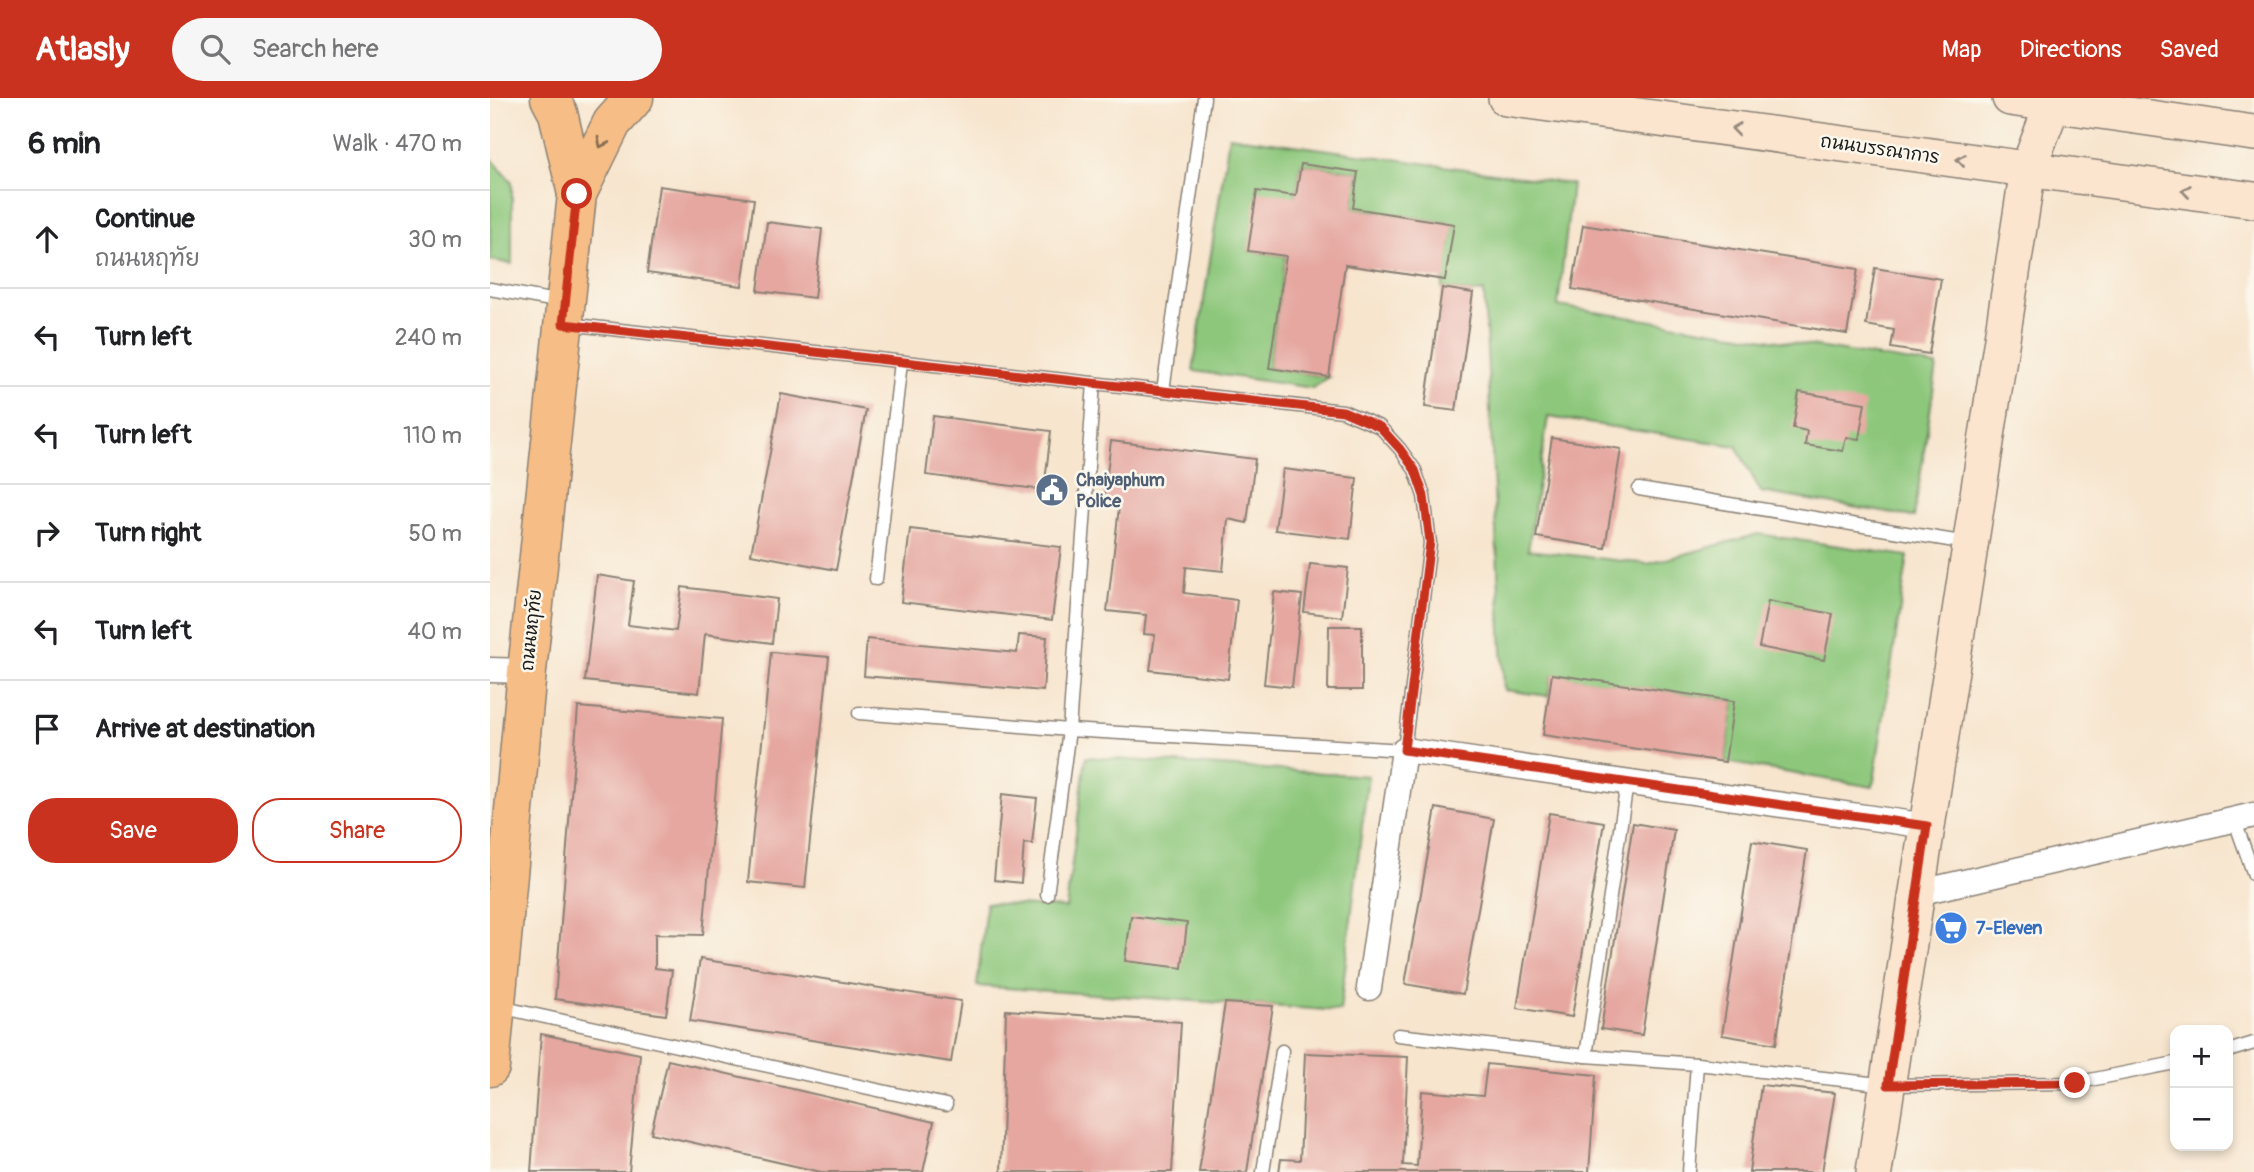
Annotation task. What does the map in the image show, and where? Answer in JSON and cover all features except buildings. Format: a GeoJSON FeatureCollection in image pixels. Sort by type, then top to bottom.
{"type":"FeatureCollection","features":[{"type":"Feature","properties":{"kind":"main road","name":"ถนนหฤทัย"},"geometry":{"type":"LineString","coordinates":[[490,1067],[527,671],[577,194],[558,113],[550,98]]}},
{"type":"Feature","properties":{"kind":"main road","name":"ถนนหฤทัย"},"geometry":{"type":"LineString","coordinates":[[577,194],[612,123],[634,98]]}},
{"type":"Feature","properties":{"kind":"main road","name":"ถนนบรรณาการ"},"geometry":{"type":"LineString","coordinates":[[1506,98],[2254,200]]}},
{"type":"Feature","properties":{"kind":"main road"},"geometry":{"type":"LineString","coordinates":[[2010,98],[2055,101],[2254,133]]}},
{"type":"Feature","properties":{"kind":"main road"},"geometry":{"type":"LineString","coordinates":[[1874,1172],[2028,169],[2055,101]]}},
{"type":"Feature","properties":{"kind":"street"},"geometry":{"type":"LineString","coordinates":[[490,670],[527,671]]}},
{"type":"Feature","properties":{"kind":"street"},"geometry":{"type":"LineString","coordinates":[[1369,988],[1404,750],[1927,826]]}},
{"type":"Feature","properties":{"kind":"street"},"geometry":{"type":"LineString","coordinates":[[1917,893],[2244,817]]}},
{"type":"Feature","properties":{"kind":"lane"},"geometry":{"type":"LineString","coordinates":[[1163,391],[1204,98]]}},
{"type":"Feature","properties":{"kind":"lane"},"geometry":{"type":"LineString","coordinates":[[490,289],[564,313],[901,362],[1343,411],[1380,427],[1415,470],[1424,496],[1430,542],[1404,750],[1069,730],[859,713]]}},
{"type":"Feature","properties":{"kind":"lane"},"geometry":{"type":"LineString","coordinates":[[876,579],[901,362]]}},
{"type":"Feature","properties":{"kind":"lane"},"geometry":{"type":"LineString","coordinates":[[1047,895],[1069,730],[1094,383]]}},
{"type":"Feature","properties":{"kind":"lane"},"geometry":{"type":"LineString","coordinates":[[1639,489],[1971,544]]}},
{"type":"Feature","properties":{"kind":"lane"},"geometry":{"type":"LineString","coordinates":[[1586,1056],[1627,783]]}},
{"type":"Feature","properties":{"kind":"lane"},"geometry":{"type":"LineString","coordinates":[[2244,817],[2254,875]]}},
{"type":"Feature","properties":{"kind":"lane"},"geometry":{"type":"LineString","coordinates":[[496,1006],[946,1105]]}},
{"type":"Feature","properties":{"kind":"lane"},"geometry":{"type":"LineString","coordinates":[[1398,1035],[1888,1085],[2075,1083],[2170,1064]]}},
{"type":"Feature","properties":{"kind":"lane"},"geometry":{"type":"LineString","coordinates":[[2233,1049],[2254,1043]]}},
{"type":"Feature","properties":{"kind":"lane"},"geometry":{"type":"LineString","coordinates":[[1264,1172],[1282,1051]]}},
{"type":"Feature","properties":{"kind":"lane"},"geometry":{"type":"LineString","coordinates":[[1689,1172],[1698,1064]]}},
{"type":"Feature","properties":{"kind":"green space"},"geometry":{"type":"Polygon","coordinates":[[[1229,136],[1572,184],[1558,306],[1937,366],[1914,517],[1761,492],[1736,446],[1548,417],[1528,550],[1648,564],[1758,534],[1908,556],[1873,787],[1725,762],[1734,701],[1552,675],[1548,696],[1504,690],[1484,291],[1473,293],[1442,288],[1454,224],[1353,208],[1358,172],[1301,164],[1296,196],[1249,251],[1286,256],[1269,368],[1329,377],[1313,388],[1193,371],[1229,136]]]}},
{"type":"Feature","properties":{"kind":"green space"},"geometry":{"type":"Polygon","coordinates":[[[490,157],[512,182],[512,264],[490,260],[490,157]]]}},
{"type":"Feature","properties":{"kind":"green space"},"geometry":{"type":"Polygon","coordinates":[[[1086,757],[1368,776],[1340,1011],[977,986],[986,903],[1066,908],[1086,757]]]}},
{"type":"Feature","properties":{"kind":"place","name":"Chaiyaphum Police"},"geometry":{"type":"Point","coordinates":[1052,490]}},
{"type":"Feature","properties":{"kind":"place","name":"7-Eleven"},"geometry":{"type":"Point","coordinates":[1951,928]}},
{"type":"Feature","properties":{"kind":"route"},"geometry":{"type":"LineString","coordinates":[[577,194],[563,324],[1343,411],[1380,427],[1415,470],[1424,496],[1430,542],[1404,750],[1927,826],[1888,1085],[2075,1083]]}}]}
